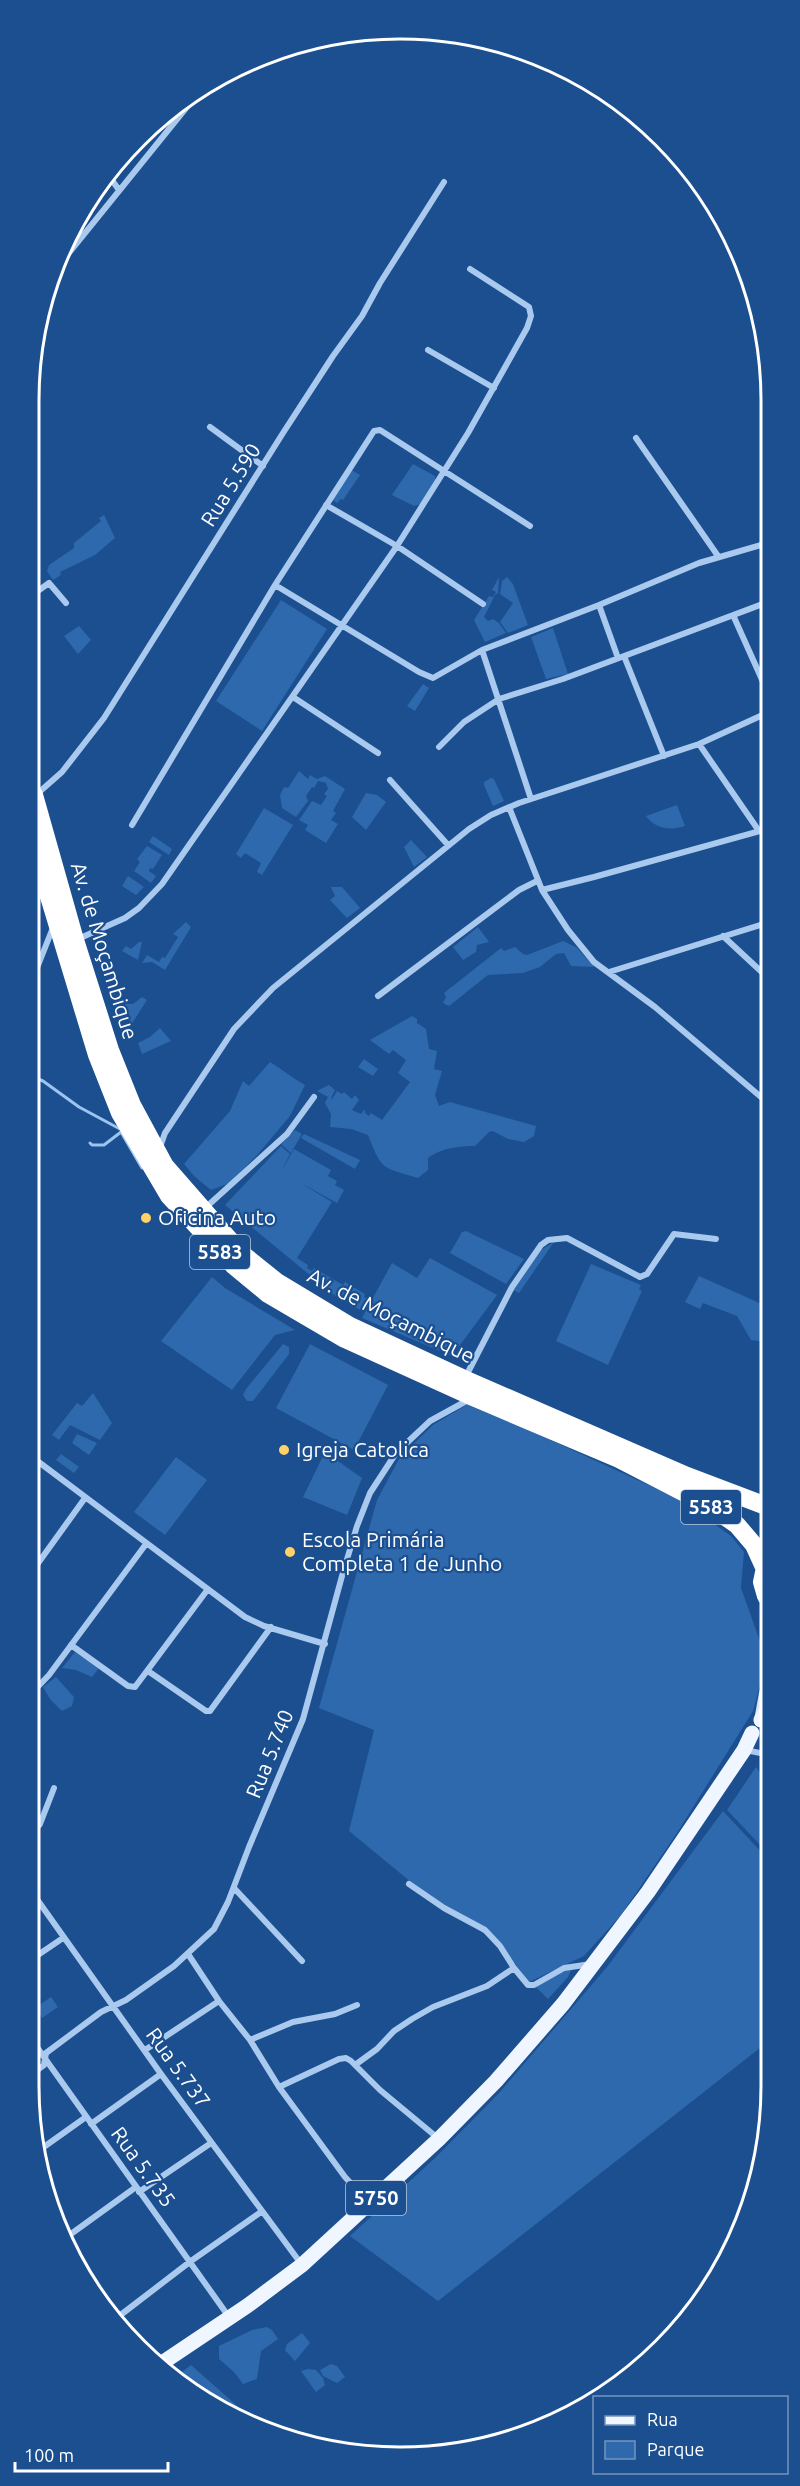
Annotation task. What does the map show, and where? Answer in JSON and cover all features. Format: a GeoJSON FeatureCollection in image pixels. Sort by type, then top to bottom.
{"type":"FeatureCollection","features":[{"type":"Feature","properties":{"kind":"highway","name":"Av. de Moçambique"},"geometry":{"type":"LineString","coordinates":[[39,814],[75,940],[110,1050],[132,1105],[157,1153],[180,1185],[241,1253],[296,1295],[350,1326],[464,1379],[687,1476],[761,1504]]}},
{"type":"Feature","properties":{"kind":"highway","name":"Av. de Moçambique"},"geometry":{"type":"LineString","coordinates":[[39,865],[96,1055],[120,1113],[143,1155],[177,1204],[233,1265],[268,1294],[343,1338],[473,1397],[619,1459],[710,1506],[736,1525],[754,1545],[761,1558]]}},
{"type":"Feature","properties":{"kind":"main road","name":"5750"},"geometry":{"type":"LineString","coordinates":[[166,2360],[230,2318],[302,2265],[440,2139],[515,2061],[581,1982],[592,1964],[648,1892],[744,1750],[761,1720]]}},
{"type":"Feature","properties":{"kind":"street"},"geometry":{"type":"LineString","coordinates":[[71,251],[182,113]]}},
{"type":"Feature","properties":{"kind":"street"},"geometry":{"type":"LineString","coordinates":[[113,182],[118,190]]}},
{"type":"Feature","properties":{"kind":"street","name":"Rua 5.590"},"geometry":{"type":"LineString","coordinates":[[39,792],[62,772],[87,742],[333,356],[362,316],[380,283],[444,182]]}},
{"type":"Feature","properties":{"kind":"street"},"geometry":{"type":"LineString","coordinates":[[75,940],[125,918],[139,908],[162,884],[397,546],[494,388],[527,328],[531,316],[529,307],[470,269]]}},
{"type":"Feature","properties":{"kind":"street"},"geometry":{"type":"LineString","coordinates":[[428,350],[494,388]]}},
{"type":"Feature","properties":{"kind":"street"},"geometry":{"type":"LineString","coordinates":[[210,427],[263,466]]}},
{"type":"Feature","properties":{"kind":"street"},"geometry":{"type":"LineString","coordinates":[[132,825],[275,585],[374,431],[380,430],[530,526]]}},
{"type":"Feature","properties":{"kind":"street"},"geometry":{"type":"LineString","coordinates":[[636,438],[718,556]]}},
{"type":"Feature","properties":{"kind":"street"},"geometry":{"type":"LineString","coordinates":[[326,505],[397,546],[483,604]]}},
{"type":"Feature","properties":{"kind":"street"},"geometry":{"type":"LineString","coordinates":[[275,585],[340,626],[433,678],[482,650],[718,556],[761,545]]}},
{"type":"Feature","properties":{"kind":"street"},"geometry":{"type":"LineString","coordinates":[[39,590],[49,584],[66,603]]}},
{"type":"Feature","properties":{"kind":"street"},"geometry":{"type":"LineString","coordinates":[[599,605],[664,756]]}},
{"type":"Feature","properties":{"kind":"street"},"geometry":{"type":"LineString","coordinates":[[439,747],[464,722],[499,699],[563,679],[761,605]]}},
{"type":"Feature","properties":{"kind":"street"},"geometry":{"type":"LineString","coordinates":[[733,615],[761,677]]}},
{"type":"Feature","properties":{"kind":"street"},"geometry":{"type":"LineString","coordinates":[[482,650],[531,799]]}},
{"type":"Feature","properties":{"kind":"street"},"geometry":{"type":"LineString","coordinates":[[293,697],[378,753]]}},
{"type":"Feature","properties":{"kind":"street"},"geometry":{"type":"LineString","coordinates":[[157,1153],[165,1133],[214,1058],[234,1029],[251,1010],[273,988],[448,845],[490,815],[509,807],[699,744],[761,716]]}},
{"type":"Feature","properties":{"kind":"street"},"geometry":{"type":"LineString","coordinates":[[542,890],[594,878],[759,831],[699,744]]}},
{"type":"Feature","properties":{"kind":"street"},"geometry":{"type":"LineString","coordinates":[[390,780],[448,845]]}},
{"type":"Feature","properties":{"kind":"street"},"geometry":{"type":"LineString","coordinates":[[509,807],[537,881],[568,930],[594,962],[655,1007],[761,1097]]}},
{"type":"Feature","properties":{"kind":"street"},"geometry":{"type":"LineString","coordinates":[[378,996],[519,890],[537,881]]}},
{"type":"Feature","properties":{"kind":"street"},"geometry":{"type":"LineString","coordinates":[[39,962],[55,921]]}},
{"type":"Feature","properties":{"kind":"street"},"geometry":{"type":"LineString","coordinates":[[609,972],[761,925]]}},
{"type":"Feature","properties":{"kind":"street"},"geometry":{"type":"LineString","coordinates":[[723,936],[761,971]]}},
{"type":"Feature","properties":{"kind":"street"},"geometry":{"type":"LineString","coordinates":[[202,1210],[287,1134],[314,1097]]}},
{"type":"Feature","properties":{"kind":"street"},"geometry":{"type":"LineString","coordinates":[[464,1379],[512,1287],[541,1245],[548,1240],[567,1238],[640,1277],[647,1274],[674,1234],[716,1239]]}},
{"type":"Feature","properties":{"kind":"street","name":"Rua 5.740"},"geometry":{"type":"LineString","coordinates":[[39,2068],[44,2065],[46,2053],[101,2012],[114,2008],[188,1953],[214,1929],[234,1888],[303,1719],[345,1566],[370,1493],[396,1453],[430,1421],[473,1397]]}},
{"type":"Feature","properties":{"kind":"street"},"geometry":{"type":"LineString","coordinates":[[39,1462],[245,1617],[264,1626],[325,1644]]}},
{"type":"Feature","properties":{"kind":"street"},"geometry":{"type":"LineString","coordinates":[[39,1562],[85,1498]]}},
{"type":"Feature","properties":{"kind":"street"},"geometry":{"type":"LineString","coordinates":[[39,1688],[146,1544]]}},
{"type":"Feature","properties":{"kind":"street"},"geometry":{"type":"LineString","coordinates":[[71,1645],[128,1686],[135,1687],[208,1589]]}},
{"type":"Feature","properties":{"kind":"street"},"geometry":{"type":"LineString","coordinates":[[148,1671],[206,1711],[210,1711],[271,1627]]}},
{"type":"Feature","properties":{"kind":"street"},"geometry":{"type":"LineString","coordinates":[[744,1750],[761,1753]]}},
{"type":"Feature","properties":{"kind":"street"},"geometry":{"type":"LineString","coordinates":[[39,1825],[54,1788]]}},
{"type":"Feature","properties":{"kind":"street"},"geometry":{"type":"LineString","coordinates":[[409,1884],[444,1908],[485,1930],[500,1946],[526,1984],[531,1985],[564,1968],[592,1964]]}},
{"type":"Feature","properties":{"kind":"street"},"geometry":{"type":"LineString","coordinates":[[234,1888],[302,1961]]}},
{"type":"Feature","properties":{"kind":"street","name":"Rua 5.737"},"geometry":{"type":"LineString","coordinates":[[39,1903],[261,2212],[302,2265]]}},
{"type":"Feature","properties":{"kind":"street"},"geometry":{"type":"LineString","coordinates":[[39,1954],[63,1938]]}},
{"type":"Feature","properties":{"kind":"street"},"geometry":{"type":"LineString","coordinates":[[188,1953],[219,2001],[250,2040],[279,2087],[345,2177],[369,2204]]}},
{"type":"Feature","properties":{"kind":"street"},"geometry":{"type":"LineString","coordinates":[[355,2065],[377,2049],[394,2031],[412,2019],[433,2007],[487,1986],[514,1968]]}},
{"type":"Feature","properties":{"kind":"street"},"geometry":{"type":"LineString","coordinates":[[145,2050],[219,2001]]}},
{"type":"Feature","properties":{"kind":"street"},"geometry":{"type":"LineString","coordinates":[[250,2040],[292,2022],[335,2013],[357,2005]]}},
{"type":"Feature","properties":{"kind":"street","name":"Rua 5.735"},"geometry":{"type":"LineString","coordinates":[[39,2050],[230,2318]]}},
{"type":"Feature","properties":{"kind":"street"},"geometry":{"type":"LineString","coordinates":[[279,2087],[339,2059],[346,2058],[380,2090],[440,2139]]}},
{"type":"Feature","properties":{"kind":"street"},"geometry":{"type":"LineString","coordinates":[[91,2124],[162,2074]]}},
{"type":"Feature","properties":{"kind":"street"},"geometry":{"type":"LineString","coordinates":[[44,2147],[86,2117]]}},
{"type":"Feature","properties":{"kind":"street"},"geometry":{"type":"LineString","coordinates":[[71,2234],[211,2143]]}},
{"type":"Feature","properties":{"kind":"street"},"geometry":{"type":"LineString","coordinates":[[121,2315],[191,2261],[261,2212]]}},
{"type":"Feature","properties":{"kind":"green space"},"geometry":{"type":"Polygon","coordinates":[[[413,464],[435,476],[421,504],[414,506],[392,495],[413,464]]]}},
{"type":"Feature","properties":{"kind":"green space"},"geometry":{"type":"Polygon","coordinates":[[[350,469],[360,475],[343,500],[337,503],[333,500],[350,469]]]}},
{"type":"Feature","properties":{"kind":"green space"},"geometry":{"type":"Polygon","coordinates":[[[104,515],[115,538],[95,555],[60,572],[61,575],[53,580],[47,571],[49,565],[74,548],[74,543],[101,521],[99,518],[104,515]]]}},
{"type":"Feature","properties":{"kind":"green space"},"geometry":{"type":"Polygon","coordinates":[[[499,577],[498,593],[484,617],[488,621],[493,619],[499,623],[506,633],[485,642],[474,620],[489,596],[493,597],[496,592],[492,590],[499,577]]]}},
{"type":"Feature","properties":{"kind":"green space"},"geometry":{"type":"Polygon","coordinates":[[[507,577],[513,584],[528,625],[508,633],[500,622],[513,603],[500,594],[502,581],[507,577]]]}},
{"type":"Feature","properties":{"kind":"green space"},"geometry":{"type":"Polygon","coordinates":[[[281,600],[327,629],[262,731],[216,701],[281,600]]]}},
{"type":"Feature","properties":{"kind":"green space"},"geometry":{"type":"Polygon","coordinates":[[[79,626],[91,640],[78,654],[64,636],[79,626]]]}},
{"type":"Feature","properties":{"kind":"green space"},"geometry":{"type":"Polygon","coordinates":[[[553,628],[568,674],[546,679],[531,637],[553,628]]]}},
{"type":"Feature","properties":{"kind":"green space"},"geometry":{"type":"Polygon","coordinates":[[[423,684],[429,688],[415,711],[407,706],[423,684]]]}},
{"type":"Feature","properties":{"kind":"green space"},"geometry":{"type":"Polygon","coordinates":[[[299,771],[308,779],[310,775],[317,779],[325,776],[345,789],[333,811],[336,813],[331,820],[338,824],[326,843],[305,830],[308,825],[299,820],[312,801],[321,805],[327,796],[324,794],[328,789],[326,783],[318,781],[314,788],[312,787],[306,796],[308,801],[296,817],[282,808],[280,795],[284,787],[288,788],[299,771]]]}},
{"type":"Feature","properties":{"kind":"green space"},"geometry":{"type":"Polygon","coordinates":[[[491,778],[494,779],[504,801],[493,806],[484,785],[484,782],[491,778]]]}},
{"type":"Feature","properties":{"kind":"green space"},"geometry":{"type":"Polygon","coordinates":[[[366,793],[377,795],[386,802],[366,830],[352,817],[366,793]]]}},
{"type":"Feature","properties":{"kind":"green space"},"geometry":{"type":"Polygon","coordinates":[[[677,805],[685,826],[664,828],[654,824],[646,816],[677,805]]]}},
{"type":"Feature","properties":{"kind":"green space"},"geometry":{"type":"Polygon","coordinates":[[[264,808],[293,825],[262,875],[257,872],[261,863],[245,853],[241,858],[236,854],[264,808]]]}},
{"type":"Feature","properties":{"kind":"green space"},"geometry":{"type":"Polygon","coordinates":[[[153,836],[172,849],[169,855],[149,842],[153,836]]]}},
{"type":"Feature","properties":{"kind":"green space"},"geometry":{"type":"Polygon","coordinates":[[[411,840],[427,857],[414,867],[404,847],[411,840]]]}},
{"type":"Feature","properties":{"kind":"green space"},"geometry":{"type":"Polygon","coordinates":[[[147,846],[162,855],[153,869],[150,868],[149,871],[156,876],[151,883],[134,871],[140,862],[137,859],[147,846]]]}},
{"type":"Feature","properties":{"kind":"green space"},"geometry":{"type":"Polygon","coordinates":[[[128,876],[144,887],[136,895],[122,886],[128,876]]]}},
{"type":"Feature","properties":{"kind":"green space"},"geometry":{"type":"Polygon","coordinates":[[[331,887],[342,887],[360,908],[347,918],[330,900],[335,896],[331,887]]]}},
{"type":"Feature","properties":{"kind":"green space"},"geometry":{"type":"Polygon","coordinates":[[[186,922],[191,927],[165,970],[152,962],[142,963],[147,955],[159,962],[162,957],[165,958],[178,937],[173,934],[186,922]]]}},
{"type":"Feature","properties":{"kind":"green space"},"geometry":{"type":"Polygon","coordinates":[[[478,927],[489,942],[477,945],[476,952],[463,960],[453,947],[478,927]]]}},
{"type":"Feature","properties":{"kind":"green space"},"geometry":{"type":"Polygon","coordinates":[[[563,941],[576,947],[595,967],[571,966],[564,953],[556,954],[540,967],[523,973],[488,975],[449,1006],[443,1003],[446,997],[444,993],[501,948],[504,951],[515,947],[527,955],[563,941]]]}},
{"type":"Feature","properties":{"kind":"green space"},"geometry":{"type":"Polygon","coordinates":[[[142,942],[138,960],[122,951],[126,946],[131,949],[142,942]]]}},
{"type":"Feature","properties":{"kind":"green space"},"geometry":{"type":"Polygon","coordinates":[[[142,997],[147,1000],[131,1025],[125,1004],[133,1004],[142,997]]]}},
{"type":"Feature","properties":{"kind":"green space"},"geometry":{"type":"Polygon","coordinates":[[[412,1016],[426,1029],[429,1049],[437,1051],[434,1069],[442,1071],[435,1095],[439,1106],[450,1102],[536,1126],[534,1136],[524,1142],[508,1139],[493,1131],[489,1132],[475,1146],[450,1148],[428,1158],[428,1170],[418,1178],[397,1172],[380,1162],[368,1135],[351,1129],[330,1127],[331,1114],[325,1103],[328,1097],[317,1091],[329,1085],[335,1090],[332,1099],[337,1091],[342,1094],[344,1092],[352,1099],[355,1095],[359,1100],[352,1110],[361,1114],[365,1109],[365,1113],[369,1116],[371,1113],[382,1120],[410,1082],[398,1073],[406,1060],[393,1050],[389,1054],[370,1040],[412,1016]]]}},
{"type":"Feature","properties":{"kind":"green space"},"geometry":{"type":"Polygon","coordinates":[[[160,1028],[171,1041],[142,1054],[138,1043],[150,1037],[160,1028]]]}},
{"type":"Feature","properties":{"kind":"green space"},"geometry":{"type":"Polygon","coordinates":[[[364,1059],[378,1069],[373,1076],[358,1067],[364,1059]]]}},
{"type":"Feature","properties":{"kind":"green space"},"geometry":{"type":"Polygon","coordinates":[[[270,1062],[305,1085],[290,1116],[258,1154],[230,1183],[211,1190],[184,1164],[230,1111],[243,1081],[249,1086],[270,1062]]]}},
{"type":"Feature","properties":{"kind":"green space"},"geometry":{"type":"Polygon","coordinates":[[[295,1130],[302,1134],[291,1153],[281,1144],[295,1130]]]}},
{"type":"Feature","properties":{"kind":"green space"},"geometry":{"type":"Polygon","coordinates":[[[304,1134],[360,1160],[355,1169],[301,1138],[304,1134]]]}},
{"type":"Feature","properties":{"kind":"green space"},"geometry":{"type":"Polygon","coordinates":[[[281,1146],[290,1154],[281,1172],[294,1149],[331,1170],[328,1176],[337,1181],[335,1185],[344,1190],[337,1203],[299,1182],[332,1202],[297,1258],[308,1265],[307,1268],[312,1271],[314,1268],[343,1285],[345,1282],[365,1294],[364,1297],[369,1299],[362,1311],[322,1288],[323,1286],[225,1205],[281,1146]]]}},
{"type":"Feature","properties":{"kind":"green space"},"geometry":{"type":"Polygon","coordinates":[[[466,1231],[524,1259],[506,1284],[450,1253],[462,1232],[466,1231]]]}},
{"type":"Feature","properties":{"kind":"green space"},"geometry":{"type":"Polygon","coordinates":[[[554,1242],[519,1293],[513,1290],[541,1250],[554,1242]]]}},
{"type":"Feature","properties":{"kind":"green space"},"geometry":{"type":"Polygon","coordinates":[[[430,1258],[497,1295],[452,1356],[362,1318],[392,1263],[417,1278],[430,1258]]]}},
{"type":"Feature","properties":{"kind":"green space"},"geometry":{"type":"Polygon","coordinates":[[[591,1264],[641,1285],[639,1289],[642,1291],[608,1365],[556,1341],[591,1264]]]}},
{"type":"Feature","properties":{"kind":"green space"},"geometry":{"type":"Polygon","coordinates":[[[699,1276],[761,1304],[761,1341],[751,1340],[737,1316],[703,1303],[700,1309],[685,1302],[699,1276]]]}},
{"type":"Feature","properties":{"kind":"green space"},"geometry":{"type":"Polygon","coordinates":[[[212,1277],[225,1288],[295,1330],[275,1335],[232,1390],[161,1341],[212,1277]]]}},
{"type":"Feature","properties":{"kind":"green space"},"geometry":{"type":"Polygon","coordinates":[[[283,1344],[289,1347],[289,1354],[253,1401],[247,1401],[243,1395],[246,1389],[283,1344]]]}},
{"type":"Feature","properties":{"kind":"green space"},"geometry":{"type":"Polygon","coordinates":[[[310,1344],[388,1385],[354,1450],[276,1408],[310,1344]]]}},
{"type":"Feature","properties":{"kind":"green space"},"geometry":{"type":"Polygon","coordinates":[[[93,1393],[112,1423],[100,1440],[70,1425],[59,1440],[52,1435],[77,1403],[82,1406],[93,1393]]]}},
{"type":"Feature","properties":{"kind":"green space"},"geometry":{"type":"Polygon","coordinates":[[[470,1403],[679,1499],[731,1536],[744,1552],[741,1588],[761,1644],[761,1682],[753,1711],[677,1833],[621,1915],[584,1956],[529,1982],[501,1945],[423,1892],[349,1831],[374,1730],[319,1708],[377,1500],[400,1457],[433,1425],[470,1403]]]}},
{"type":"Feature","properties":{"kind":"green space"},"geometry":{"type":"Polygon","coordinates":[[[77,1434],[97,1443],[89,1455],[72,1443],[77,1434]]]}},
{"type":"Feature","properties":{"kind":"green space"},"geometry":{"type":"Polygon","coordinates":[[[325,1452],[362,1478],[347,1515],[303,1497],[325,1452]]]}},
{"type":"Feature","properties":{"kind":"green space"},"geometry":{"type":"Polygon","coordinates":[[[61,1454],[79,1467],[74,1473],[56,1460],[61,1454]]]}},
{"type":"Feature","properties":{"kind":"green space"},"geometry":{"type":"Polygon","coordinates":[[[176,1457],[207,1480],[165,1535],[134,1512],[176,1457]]]}},
{"type":"Feature","properties":{"kind":"green space"},"geometry":{"type":"Polygon","coordinates":[[[75,1652],[99,1668],[92,1677],[76,1670],[62,1668],[75,1652]]]}},
{"type":"Feature","properties":{"kind":"green space"},"geometry":{"type":"Polygon","coordinates":[[[56,1677],[74,1697],[72,1706],[62,1711],[50,1699],[43,1687],[56,1677]]]}},
{"type":"Feature","properties":{"kind":"green space"},"geometry":{"type":"Polygon","coordinates":[[[756,1767],[761,1774],[761,1846],[727,1810],[756,1767]]]}},
{"type":"Feature","properties":{"kind":"green space"},"geometry":{"type":"Polygon","coordinates":[[[723,1811],[761,1852],[761,2047],[438,2301],[350,2236],[435,2158],[499,2093],[607,1967],[723,1811]]]}},
{"type":"Feature","properties":{"kind":"green space"},"geometry":{"type":"Polygon","coordinates":[[[572,1968],[568,1977],[548,1999],[536,1987],[556,1974],[572,1968]]]}},
{"type":"Feature","properties":{"kind":"green space"},"geometry":{"type":"Polygon","coordinates":[[[51,1997],[58,2007],[42,2018],[39,2014],[39,2005],[51,1997]]]}},
{"type":"Feature","properties":{"kind":"green space"},"geometry":{"type":"Polygon","coordinates":[[[267,2327],[278,2339],[261,2351],[257,2379],[243,2384],[234,2372],[219,2359],[219,2346],[252,2330],[267,2327]]]}},
{"type":"Feature","properties":{"kind":"green space"},"geometry":{"type":"Polygon","coordinates":[[[302,2333],[310,2343],[295,2361],[285,2350],[287,2344],[302,2333]]]}},
{"type":"Feature","properties":{"kind":"green space"},"geometry":{"type":"Polygon","coordinates":[[[331,2364],[337,2366],[345,2377],[337,2383],[323,2376],[320,2370],[331,2364]]]}},
{"type":"Feature","properties":{"kind":"green space"},"geometry":{"type":"Polygon","coordinates":[[[191,2365],[244,2412],[219,2399],[181,2373],[191,2365]]]}},
{"type":"Feature","properties":{"kind":"green space"},"geometry":{"type":"Polygon","coordinates":[[[316,2370],[323,2378],[325,2385],[316,2392],[301,2371],[316,2370]]]}},
{"type":"Feature","properties":{"kind":"waterway"},"geometry":{"type":"LineString","coordinates":[[39,1079],[79,1107],[120,1129]]}},
{"type":"Feature","properties":{"kind":"waterway"},"geometry":{"type":"LineString","coordinates":[[121,1132],[142,1168]]}},
{"type":"Feature","properties":{"kind":"waterway"},"geometry":{"type":"LineString","coordinates":[[90,1143],[104,1145],[121,1132]]}},
{"type":"Feature","properties":{"kind":"place","name":"Oficina Auto"},"geometry":{"type":"Point","coordinates":[146,1218]}},
{"type":"Feature","properties":{"kind":"place","name":"Igreja Catolica"},"geometry":{"type":"Point","coordinates":[284,1450]}},
{"type":"Feature","properties":{"kind":"place","name":"Escola Primária Completa 1 de Junho"},"geometry":{"type":"Point","coordinates":[290,1552]}}]}
